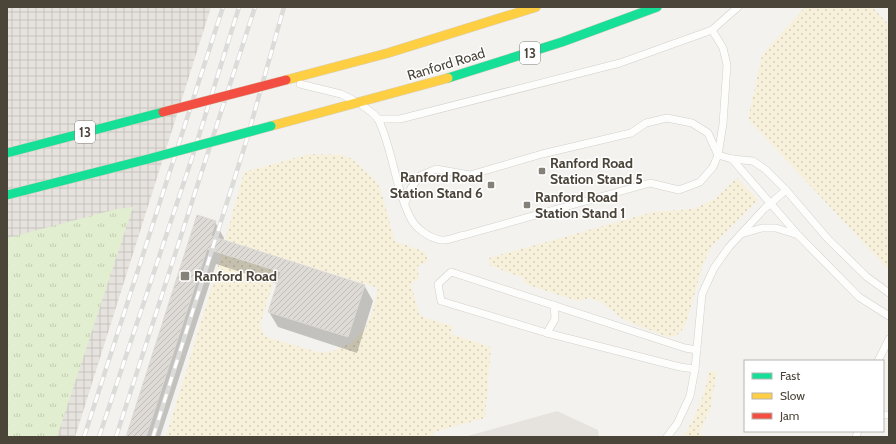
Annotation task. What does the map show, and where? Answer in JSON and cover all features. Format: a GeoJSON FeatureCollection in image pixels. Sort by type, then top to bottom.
{"type":"FeatureCollection","features":[{"type":"Feature","properties":{"kind":"main road","name":"Ranford Road"},"geometry":{"type":"LineString","coordinates":[[7,153],[388,53],[536,7]]}},
{"type":"Feature","properties":{"kind":"main road","name":"Ranford Road"},"geometry":{"type":"LineString","coordinates":[[7,195],[401,92],[548,48],[657,7]]}},
{"type":"Feature","properties":{"kind":"lane"},"geometry":{"type":"LineString","coordinates":[[378,119],[400,119],[620,63],[712,30],[738,7]]}},
{"type":"Feature","properties":{"kind":"lane"},"geometry":{"type":"LineString","coordinates":[[286,80],[341,94],[360,103],[378,119],[391,154],[397,179],[410,218],[417,227],[428,235],[442,240],[473,233],[650,183],[679,190],[700,182],[713,167],[718,155],[723,124],[727,66],[723,48],[712,30]]}},
{"type":"Feature","properties":{"kind":"lane"},"geometry":{"type":"LineString","coordinates":[[405,203],[411,188],[420,176],[436,169],[470,175],[542,154],[631,133],[646,123],[667,118],[692,123],[708,133],[718,155],[732,159],[753,161],[766,170],[786,190],[828,239],[867,276],[889,293]]}},
{"type":"Feature","properties":{"kind":"lane"},"geometry":{"type":"LineString","coordinates":[[732,159],[798,235],[859,297],[889,316]]}},
{"type":"Feature","properties":{"kind":"lane"},"geometry":{"type":"LineString","coordinates":[[667,437],[677,424],[690,396],[697,350],[702,294],[714,268],[740,234],[786,190]]}},
{"type":"Feature","properties":{"kind":"lane"},"geometry":{"type":"LineString","coordinates":[[740,234],[762,228],[776,228],[798,235]]}},
{"type":"Feature","properties":{"kind":"lane"},"geometry":{"type":"LineString","coordinates":[[694,369],[680,367],[547,333],[441,301],[438,284],[451,272],[685,348],[697,350]]}},
{"type":"Feature","properties":{"kind":"lane"},"geometry":{"type":"LineString","coordinates":[[547,333],[555,319],[554,305]]}},
{"type":"Feature","properties":{"kind":"lane"},"geometry":{"type":"LineString","coordinates":[[878,360],[889,339]]}},
{"type":"Feature","properties":{"kind":"shaded area"},"geometry":{"type":"Polygon","coordinates":[[[7,7],[211,7],[75,437],[7,437],[7,7]]]}},
{"type":"Feature","properties":{"kind":"shaded area"},"geometry":{"type":"Polygon","coordinates":[[[557,411],[598,430],[599,437],[464,437],[557,411]]]}},
{"type":"Feature","properties":{"kind":"green space"},"geometry":{"type":"Polygon","coordinates":[[[133,207],[57,437],[7,437],[7,238],[117,209],[133,207]]]}},
{"type":"Feature","properties":{"kind":"sand"},"geometry":{"type":"Polygon","coordinates":[[[805,7],[872,7],[889,25],[889,270],[748,119],[762,55],[805,7]]]}},
{"type":"Feature","properties":{"kind":"sand"},"geometry":{"type":"Polygon","coordinates":[[[310,154],[342,155],[352,159],[375,180],[380,188],[395,241],[425,252],[428,261],[417,267],[419,278],[411,284],[420,316],[452,326],[451,334],[491,347],[485,418],[434,432],[432,437],[166,437],[222,253],[277,271],[260,325],[264,336],[320,353],[333,351],[351,343],[365,328],[373,311],[378,288],[225,240],[244,172],[310,154]]]}},
{"type":"Feature","properties":{"kind":"sand"},"geometry":{"type":"Polygon","coordinates":[[[737,178],[758,200],[711,247],[703,265],[686,323],[677,335],[668,337],[624,320],[601,302],[589,298],[577,301],[526,284],[523,278],[489,265],[489,258],[653,212],[693,209],[715,199],[737,178]]]}},
{"type":"Feature","properties":{"kind":"sand"},"geometry":{"type":"Polygon","coordinates":[[[709,371],[717,372],[710,409],[699,434],[710,437],[683,437],[699,406],[709,371]]]}},
{"type":"Feature","properties":{"kind":"building"},"geometry":{"type":"Polygon","coordinates":[[[197,215],[216,221],[211,236],[365,285],[348,337],[268,312],[281,272],[207,249],[146,437],[126,437],[197,215]]]}},
{"type":"Feature","properties":{"kind":"railway"},"geometry":{"type":"LineString","coordinates":[[84,437],[223,7]]}},
{"type":"Feature","properties":{"kind":"railway"},"geometry":{"type":"LineString","coordinates":[[99,437],[192,158],[239,7]]}},
{"type":"Feature","properties":{"kind":"railway"},"geometry":{"type":"LineString","coordinates":[[116,437],[255,7]]}},
{"type":"Feature","properties":{"kind":"railway"},"geometry":{"type":"LineString","coordinates":[[153,437],[246,142],[284,7]]}},
{"type":"Feature","properties":{"kind":"traffic: fast"},"geometry":{"type":"LineString","coordinates":[[448,78],[562,42],[657,7]]}},
{"type":"Feature","properties":{"kind":"traffic: fast"},"geometry":{"type":"LineString","coordinates":[[7,153],[163,112]]}},
{"type":"Feature","properties":{"kind":"traffic: fast"},"geometry":{"type":"LineString","coordinates":[[148,159],[271,126]]}},
{"type":"Feature","properties":{"kind":"traffic: fast"},"geometry":{"type":"LineString","coordinates":[[7,195],[148,159]]}},
{"type":"Feature","properties":{"kind":"traffic: slow"},"geometry":{"type":"LineString","coordinates":[[286,80],[388,53],[536,7]]}},
{"type":"Feature","properties":{"kind":"traffic: slow"},"geometry":{"type":"LineString","coordinates":[[271,126],[448,78]]}},
{"type":"Feature","properties":{"kind":"traffic: jam"},"geometry":{"type":"LineString","coordinates":[[163,112],[286,80]]}},
{"type":"Feature","properties":{"kind":"place","name":"Ranford Road Station Stand 5"},"geometry":{"type":"Point","coordinates":[542,171]}},
{"type":"Feature","properties":{"kind":"place","name":"Ranford Road Station Stand 6"},"geometry":{"type":"Point","coordinates":[491,185]}},
{"type":"Feature","properties":{"kind":"place","name":"Ranford Road Station Stand 1"},"geometry":{"type":"Point","coordinates":[527,205]}},
{"type":"Feature","properties":{"kind":"place","name":"Ranford Road"},"geometry":{"type":"Point","coordinates":[185,276]}}]}
